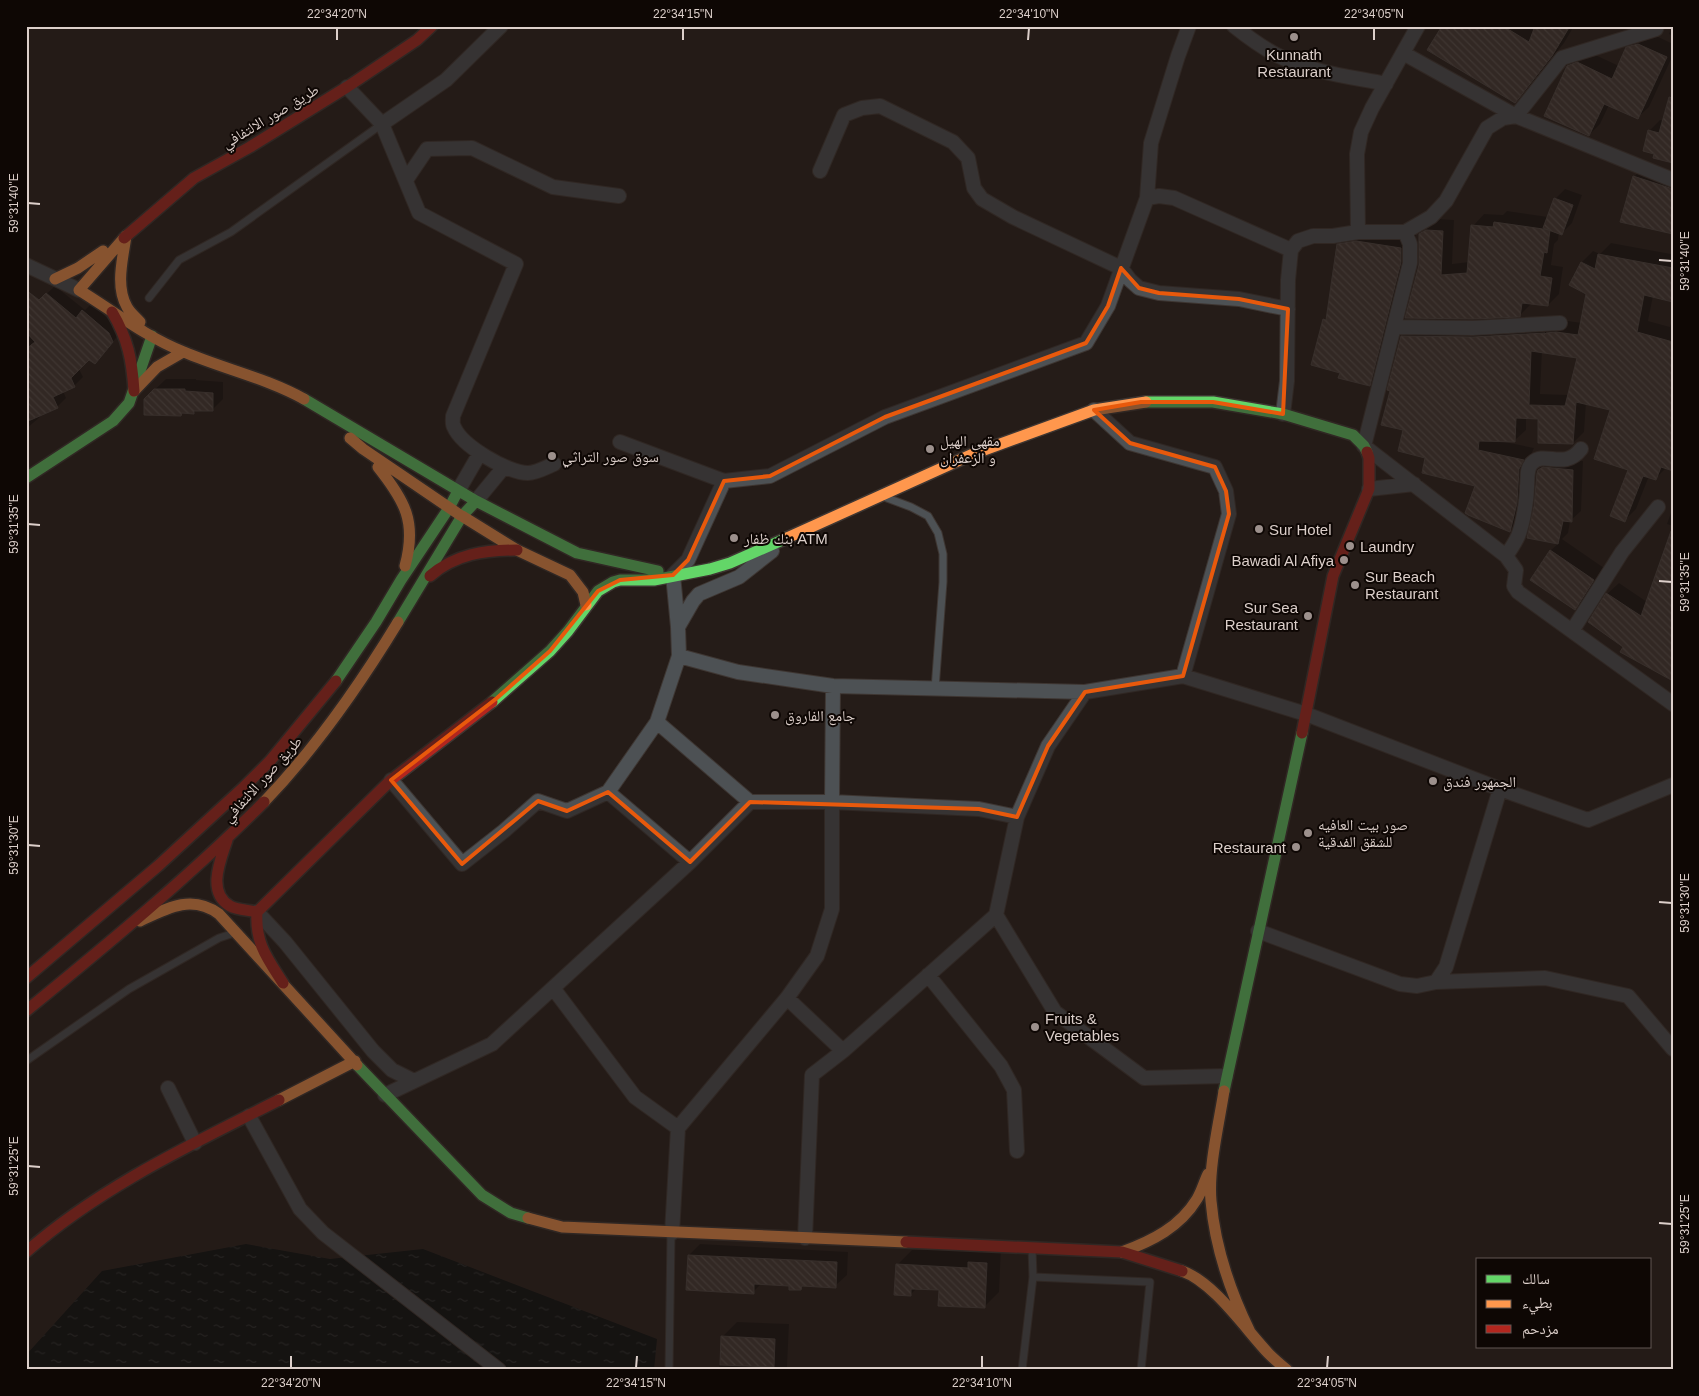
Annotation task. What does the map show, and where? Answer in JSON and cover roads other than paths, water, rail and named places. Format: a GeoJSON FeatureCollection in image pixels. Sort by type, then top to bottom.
{"type":"FeatureCollection","features":[{"type":"Feature","properties":{"kind":"street","name":"طريق صور الالتفافي"},"geometry":{"type":"LineString","coordinates":[[80,290],[126,236],[194,178],[250,147],[347,88],[417,40],[432,26]]}},
{"type":"Feature","properties":{"kind":"street"},"geometry":{"type":"LineString","coordinates":[[382,124],[446,80],[501,26]]}},
{"type":"Feature","properties":{"kind":"street"},"geometry":{"type":"LineString","coordinates":[[620,442],[724,481],[770,476],[885,417],[1086,343],[1108,306],[1147,198],[1151,143],[1189,26]]}},
{"type":"Feature","properties":{"kind":"street"},"geometry":{"type":"LineString","coordinates":[[1234,26],[1252,40],[1283,58],[1310,68],[1386,84]]}},
{"type":"Feature","properties":{"kind":"street"},"geometry":{"type":"LineString","coordinates":[[1358,232],[1357,154],[1361,132],[1418,26]]}},
{"type":"Feature","properties":{"kind":"street"},"geometry":{"type":"LineString","coordinates":[[1283,414],[1287,373],[1288,280],[1291,250],[1298,241],[1313,236],[1333,236],[1358,232],[1405,232],[1430,217],[1446,201],[1487,128],[1503,118],[1516,116],[1562,58],[1656,29],[1658,26]]}},
{"type":"Feature","properties":{"kind":"street"},"geometry":{"type":"LineString","coordinates":[[1403,53],[1516,116],[1673,180]]}},
{"type":"Feature","properties":{"kind":"street"},"geometry":{"type":"LineString","coordinates":[[347,88],[382,124],[419,213],[516,264],[454,416],[453,425],[457,432],[480,453],[504,467],[529,473],[554,464]]}},
{"type":"Feature","properties":{"kind":"street"},"geometry":{"type":"LineString","coordinates":[[820,171],[844,115],[862,108],[880,106],[953,142],[968,158],[974,188],[982,199],[1012,217],[1122,268],[1130,280],[1140,288],[1159,293],[1239,299],[1288,309]]}},
{"type":"Feature","properties":{"kind":"street"},"geometry":{"type":"LineString","coordinates":[[406,180],[427,148],[472,148],[553,187],[619,196]]}},
{"type":"Feature","properties":{"kind":"street"},"geometry":{"type":"LineString","coordinates":[[1147,198],[1159,196],[1174,198],[1291,250]]}},
{"type":"Feature","properties":{"kind":"street"},"geometry":{"type":"LineString","coordinates":[[1250,1332],[1236,1301],[1221,1258],[1211,1200],[1212,1165],[1226,1076],[1306,714],[1333,576],[1369,489],[1369,458],[1364,446],[1410,263],[1410,244],[1405,232]]}},
{"type":"Feature","properties":{"kind":"street","name":"طريق صور الالتفافي"},"geometry":{"type":"LineString","coordinates":[[109,277],[126,236]]}},
{"type":"Feature","properties":{"kind":"street"},"geometry":{"type":"LineString","coordinates":[[55,278],[78,268],[126,236]]}},
{"type":"Feature","properties":{"kind":"street"},"geometry":{"type":"LineString","coordinates":[[126,236],[121,273],[121,293],[127,308],[152,336]]}},
{"type":"Feature","properties":{"kind":"street"},"geometry":{"type":"LineString","coordinates":[[26,265],[103,301],[152,336],[183,352],[232,368],[289,391],[372,438],[458,491],[577,553],[673,575]]}},
{"type":"Feature","properties":{"kind":"street"},"geometry":{"type":"LineString","coordinates":[[103,301],[124,331],[132,355],[134,391]]}},
{"type":"Feature","properties":{"kind":"street"},"geometry":{"type":"LineString","coordinates":[[1394,327],[1473,328],[1560,323]]}},
{"type":"Feature","properties":{"kind":"street"},"geometry":{"type":"LineString","coordinates":[[26,478],[113,421],[129,403],[152,336]]}},
{"type":"Feature","properties":{"kind":"street"},"geometry":{"type":"LineString","coordinates":[[134,391],[157,367],[183,352]]}},
{"type":"Feature","properties":{"kind":"street"},"geometry":{"type":"LineString","coordinates":[[306,401],[364,450],[449,508],[517,550],[570,575],[583,592],[586,605]]}},
{"type":"Feature","properties":{"kind":"street"},"geometry":{"type":"LineString","coordinates":[[283,983],[257,937],[257,912],[391,780],[497,698],[543,657],[568,631],[598,591],[613,582],[654,580],[673,575],[710,570],[788,538],[973,454],[1094,410],[1141,402],[1213,402],[1283,414],[1352,435],[1506,556],[1516,570],[1514,586],[1518,592],[1673,704]]}},
{"type":"Feature","properties":{"kind":"street"},"geometry":{"type":"LineString","coordinates":[[1094,410],[1130,443],[1215,467],[1226,491],[1229,514],[1183,676]]}},
{"type":"Feature","properties":{"kind":"street"},"geometry":{"type":"LineString","coordinates":[[1506,556],[1518,535],[1526,496],[1527,473],[1531,464],[1538,459],[1566,460],[1575,457],[1581,449]]}},
{"type":"Feature","properties":{"kind":"street"},"geometry":{"type":"LineString","coordinates":[[364,450],[397,492],[407,515],[412,541],[401,580]]}},
{"type":"Feature","properties":{"kind":"street"},"geometry":{"type":"LineString","coordinates":[[458,491],[480,453]]}},
{"type":"Feature","properties":{"kind":"street"},"geometry":{"type":"LineString","coordinates":[[476,501],[504,467]]}},
{"type":"Feature","properties":{"kind":"street"},"geometry":{"type":"LineString","coordinates":[[673,575],[688,560],[724,481]]}},
{"type":"Feature","properties":{"kind":"street"},"geometry":{"type":"LineString","coordinates":[[1369,489],[1414,484]]}},
{"type":"Feature","properties":{"kind":"street","name":"طريق صور الالتفافي"},"geometry":{"type":"LineString","coordinates":[[26,978],[158,866],[270,761],[333,685],[376,622],[458,491]]}},
{"type":"Feature","properties":{"kind":"street","name":"طريق صور الالتفافي"},"geometry":{"type":"LineString","coordinates":[[26,1011],[131,925],[227,840],[297,765],[337,715],[377,656],[462,516],[476,501]]}},
{"type":"Feature","properties":{"kind":"street"},"geometry":{"type":"LineString","coordinates":[[1572,631],[1622,552],[1658,507]]}},
{"type":"Feature","properties":{"kind":"street"},"geometry":{"type":"LineString","coordinates":[[678,627],[699,594],[740,577],[788,538]]}},
{"type":"Feature","properties":{"kind":"street"},"geometry":{"type":"LineString","coordinates":[[417,591],[438,568],[453,560],[490,550],[517,550]]}},
{"type":"Feature","properties":{"kind":"street"},"geometry":{"type":"LineString","coordinates":[[391,780],[462,864],[504,831],[538,800],[567,811],[608,792],[657,722],[679,656],[673,575]]}},
{"type":"Feature","properties":{"kind":"street"},"geometry":{"type":"LineString","coordinates":[[679,656],[738,672],[833,686],[1085,692],[1183,676],[1306,714],[1500,789],[1588,820],[1673,785]]}},
{"type":"Feature","properties":{"kind":"street"},"geometry":{"type":"LineString","coordinates":[[672,1233],[678,1128],[787,998],[817,956],[832,909],[833,686]]}},
{"type":"Feature","properties":{"kind":"street"},"geometry":{"type":"LineString","coordinates":[[806,1238],[812,1075],[843,1051],[996,915],[1017,816],[1048,746],[1085,692]]}},
{"type":"Feature","properties":{"kind":"street"},"geometry":{"type":"LineString","coordinates":[[657,722],[750,802],[832,802],[979,809],[1017,816]]}},
{"type":"Feature","properties":{"kind":"street"},"geometry":{"type":"LineString","coordinates":[[1436,982],[1446,967],[1500,789]]}},
{"type":"Feature","properties":{"kind":"street"},"geometry":{"type":"LineString","coordinates":[[608,792],[690,862]]}},
{"type":"Feature","properties":{"kind":"street"},"geometry":{"type":"LineString","coordinates":[[385,1095],[492,1044],[690,862],[750,802]]}},
{"type":"Feature","properties":{"kind":"street"},"geometry":{"type":"LineString","coordinates":[[227,840],[217,870],[217,887],[222,897],[230,906],[257,912],[285,942],[373,1051],[392,1070],[414,1081]]}},
{"type":"Feature","properties":{"kind":"street"},"geometry":{"type":"LineString","coordinates":[[131,925],[162,911],[195,903],[207,905],[219,914],[385,1095],[482,1195],[511,1213],[562,1227],[1122,1252],[1192,1274],[1219,1298],[1270,1356],[1287,1370]]}},
{"type":"Feature","properties":{"kind":"street"},"geometry":{"type":"LineString","coordinates":[[996,915],[1056,1012],[1144,1078],[1226,1076]]}},
{"type":"Feature","properties":{"kind":"street"},"geometry":{"type":"LineString","coordinates":[[1258,931],[1400,984],[1417,986],[1436,982],[1545,978],[1628,996],[1673,1049]]}},
{"type":"Feature","properties":{"kind":"street"},"geometry":{"type":"LineString","coordinates":[[928,975],[1001,1066],[1014,1090],[1017,1151]]}},
{"type":"Feature","properties":{"kind":"street"},"geometry":{"type":"LineString","coordinates":[[553,988],[635,1097],[678,1128]]}},
{"type":"Feature","properties":{"kind":"street"},"geometry":{"type":"LineString","coordinates":[[787,998],[843,1051]]}},
{"type":"Feature","properties":{"kind":"street"},"geometry":{"type":"LineString","coordinates":[[26,1252],[41,1238],[115,1187],[195,1143],[355,1062]]}},
{"type":"Feature","properties":{"kind":"street"},"geometry":{"type":"LineString","coordinates":[[168,1088],[195,1143]]}},
{"type":"Feature","properties":{"kind":"street"},"geometry":{"type":"LineString","coordinates":[[249,1116],[300,1209],[323,1233],[498,1370]]}},
{"type":"Feature","properties":{"kind":"street"},"geometry":{"type":"LineString","coordinates":[[1122,1252],[1147,1244],[1172,1228],[1195,1202],[1212,1165]]}},
{"type":"Feature","properties":{"kind":"lane"},"geometry":{"type":"LineString","coordinates":[[149,298],[179,260],[230,232],[382,124]]}},
{"type":"Feature","properties":{"kind":"lane"},"geometry":{"type":"LineString","coordinates":[[883,496],[928,516],[938,533],[943,554],[943,582],[935,689]]}},
{"type":"Feature","properties":{"kind":"lane"},"geometry":{"type":"LineString","coordinates":[[26,1061],[129,989],[218,938],[236,932]]}},
{"type":"Feature","properties":{"kind":"lane"},"geometry":{"type":"LineString","coordinates":[[670,1370],[672,1233]]}},
{"type":"Feature","properties":{"kind":"lane"},"geometry":{"type":"LineString","coordinates":[[1022,1370],[1032,1277],[1032,1247]]}},
{"type":"Feature","properties":{"kind":"lane"},"geometry":{"type":"LineString","coordinates":[[1032,1277],[1150,1282],[1141,1370]]}},
{"type":"Feature","properties":{"kind":"water"},"geometry":{"type":"Polygon","coordinates":[[[246,1244],[330,1259],[423,1249],[657,1339],[654,1370],[26,1370],[26,1355],[102,1271],[246,1244]]]}},
{"type":"Feature","properties":{"kind":"place","name":"Kunnath Restaurant"},"geometry":{"type":"Point","coordinates":[1294,37]}},
{"type":"Feature","properties":{"kind":"place","name":"مقهى الهيل و الزعفران"},"geometry":{"type":"Point","coordinates":[930,449]}},
{"type":"Feature","properties":{"kind":"place","name":"سوق صور التراثي"},"geometry":{"type":"Point","coordinates":[552,456]}},
{"type":"Feature","properties":{"kind":"place","name":"Sur Hotel"},"geometry":{"type":"Point","coordinates":[1259,529]}},
{"type":"Feature","properties":{"kind":"place","name":"بنك ظفار ATM"},"geometry":{"type":"Point","coordinates":[734,538]}},
{"type":"Feature","properties":{"kind":"place","name":"Laundry"},"geometry":{"type":"Point","coordinates":[1350,546]}},
{"type":"Feature","properties":{"kind":"place","name":"Bawadi Al Afiya"},"geometry":{"type":"Point","coordinates":[1344,560]}},
{"type":"Feature","properties":{"kind":"place","name":"Sur Beach Restaurant"},"geometry":{"type":"Point","coordinates":[1355,585]}},
{"type":"Feature","properties":{"kind":"place","name":"Sur Sea Restaurant"},"geometry":{"type":"Point","coordinates":[1308,616]}},
{"type":"Feature","properties":{"kind":"place","name":"جامع الفاروق"},"geometry":{"type":"Point","coordinates":[775,715]}},
{"type":"Feature","properties":{"kind":"place","name":"الجمهور فندق"},"geometry":{"type":"Point","coordinates":[1433,781]}},
{"type":"Feature","properties":{"kind":"place","name":"صور بيت العافيه للشقق الفدقية"},"geometry":{"type":"Point","coordinates":[1308,833]}},
{"type":"Feature","properties":{"kind":"place","name":"Restaurant"},"geometry":{"type":"Point","coordinates":[1296,847]}},
{"type":"Feature","properties":{"kind":"place","name":"Fruits & Vegetables"},"geometry":{"type":"Point","coordinates":[1035,1027]}}]}
